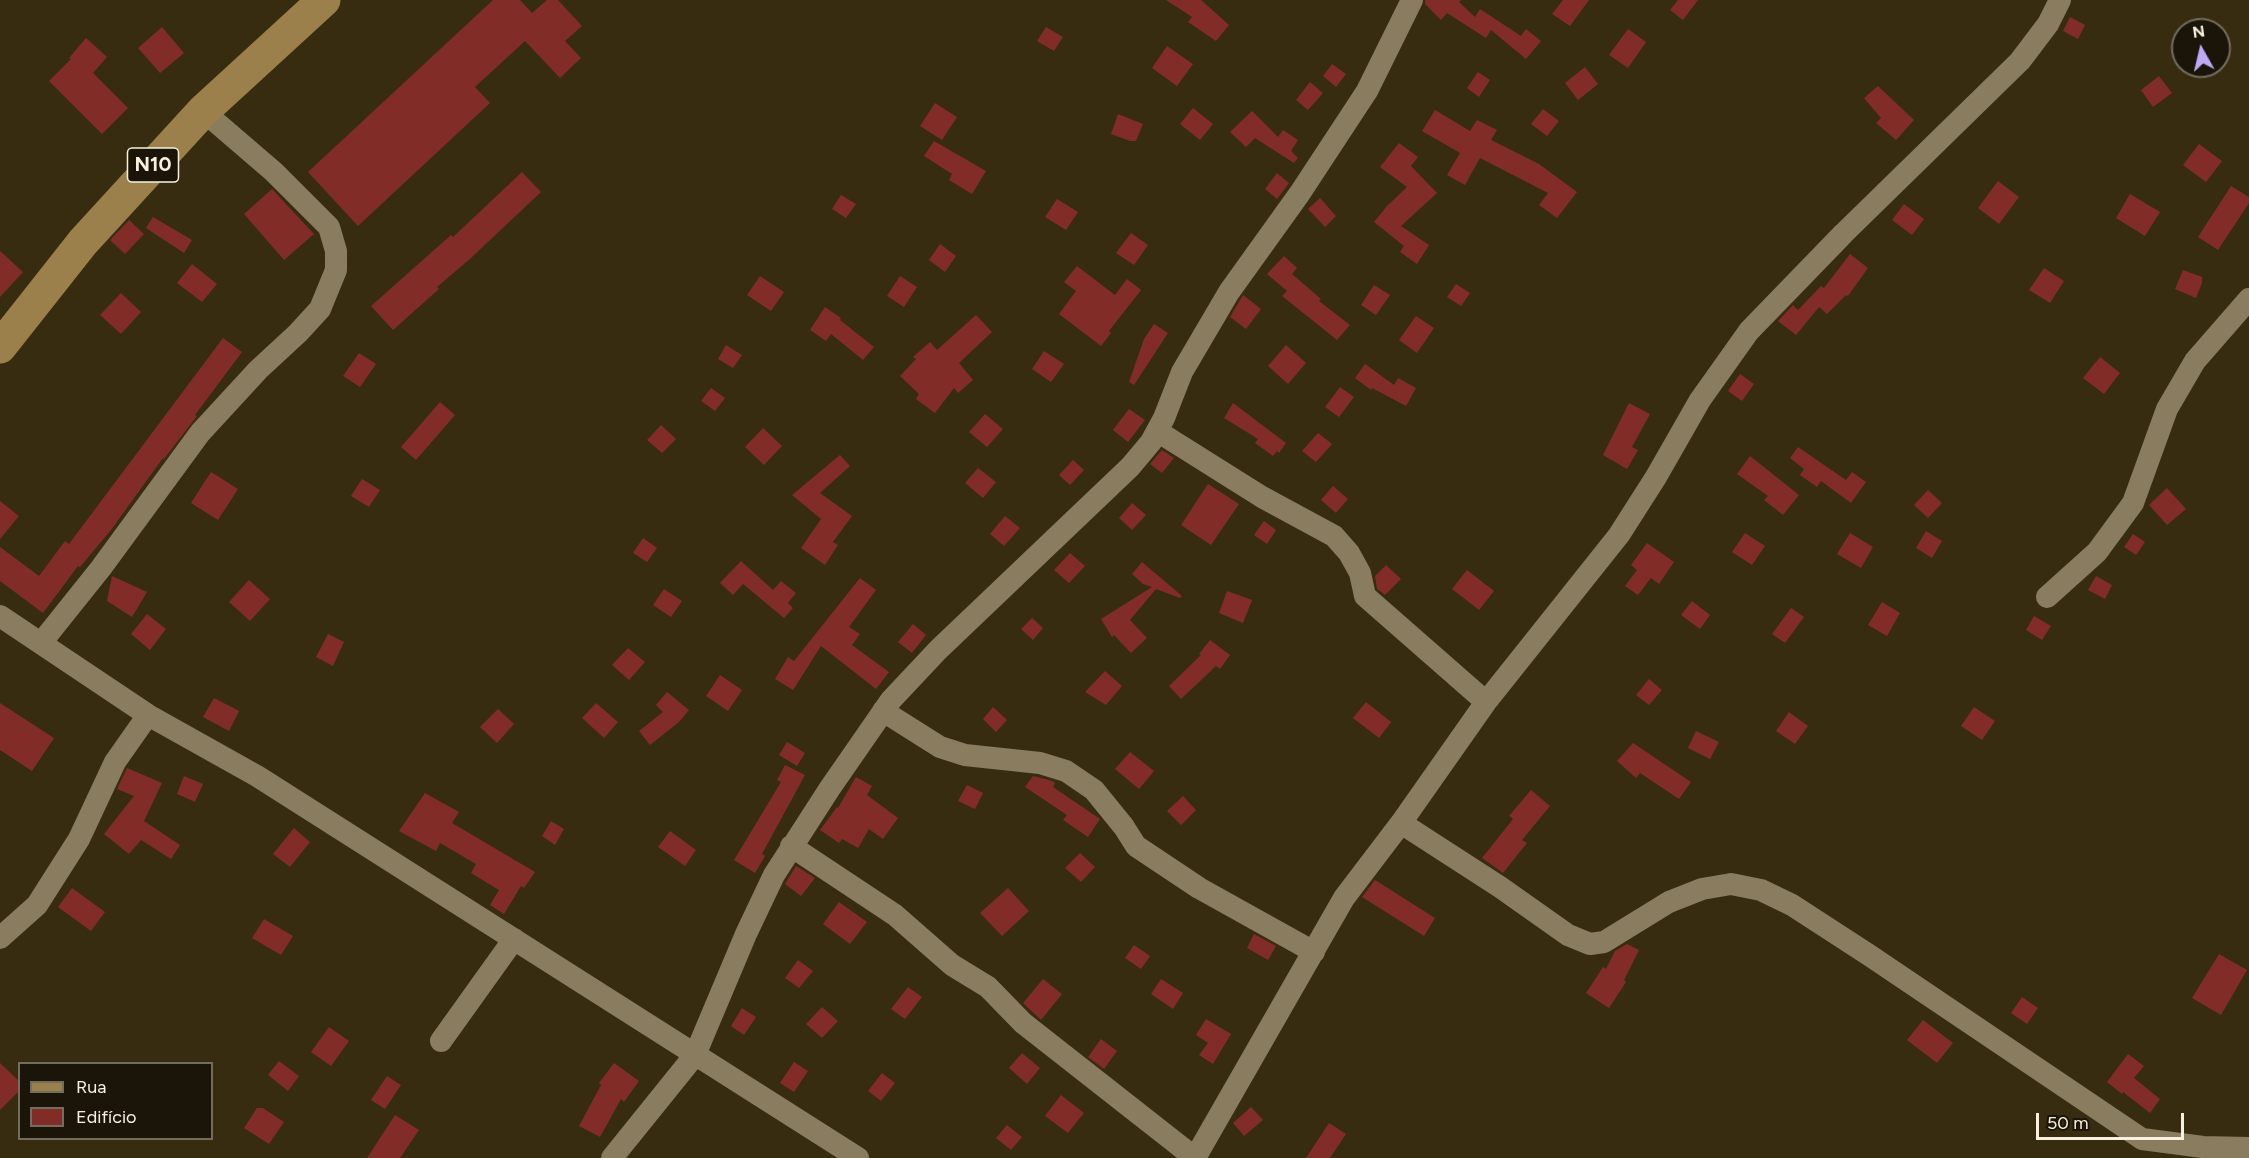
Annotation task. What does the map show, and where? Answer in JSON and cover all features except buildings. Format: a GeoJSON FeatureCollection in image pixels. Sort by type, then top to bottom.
{"type":"FeatureCollection","features":[{"type":"Feature","properties":{"kind":"main road","name":"N10"},"geometry":{"type":"LineString","coordinates":[[0,347],[83,242],[203,111],[324,0]]}},
{"type":"Feature","properties":{"kind":"street"},"geometry":{"type":"LineString","coordinates":[[612,1158],[695,1055],[746,934],[774,875],[791,846],[883,711],[938,650],[1130,467],[1151,442],[1182,372],[1229,292],[1300,193],[1367,91],[1412,0]]}},
{"type":"Feature","properties":{"kind":"street"},"geometry":{"type":"LineString","coordinates":[[791,846],[895,915],[952,965],[988,987],[1023,1023],[1195,1158],[1344,898],[1401,823],[1486,702],[1619,535],[1656,477],[1700,400],[1749,331],[1844,233],[2020,61],[2048,24],[2060,0]]}},
{"type":"Feature","properties":{"kind":"street"},"geometry":{"type":"LineString","coordinates":[[41,643],[101,568],[200,433],[258,370],[320,309],[336,270],[336,251],[329,227],[274,172],[203,111]]}},
{"type":"Feature","properties":{"kind":"street"},"geometry":{"type":"LineString","coordinates":[[2047,597],[2097,552],[2133,503],[2167,409],[2195,360],[2249,298]]}},
{"type":"Feature","properties":{"kind":"street"},"geometry":{"type":"LineString","coordinates":[[1157,431],[1262,497],[1334,536],[1349,553],[1360,573],[1365,596],[1486,702]]}},
{"type":"Feature","properties":{"kind":"street"},"geometry":{"type":"LineString","coordinates":[[0,616],[148,715],[257,776],[858,1158]]}},
{"type":"Feature","properties":{"kind":"street"},"geometry":{"type":"LineString","coordinates":[[883,711],[940,747],[965,755],[1040,763],[1066,771],[1094,790],[1124,827],[1136,846],[1199,888],[1314,952]]}},
{"type":"Feature","properties":{"kind":"street"},"geometry":{"type":"LineString","coordinates":[[0,938],[37,904],[79,838],[115,762],[148,715]]}},
{"type":"Feature","properties":{"kind":"street"},"geometry":{"type":"LineString","coordinates":[[1401,823],[1500,887],[1568,935],[1590,944],[1604,942],[1669,902],[1702,889],[1731,884],[1761,890],[1792,905],[1840,936],[2142,1139],[2203,1147],[2249,1148]]}},
{"type":"Feature","properties":{"kind":"street"},"geometry":{"type":"LineString","coordinates":[[441,1041],[514,939]]}}]}
